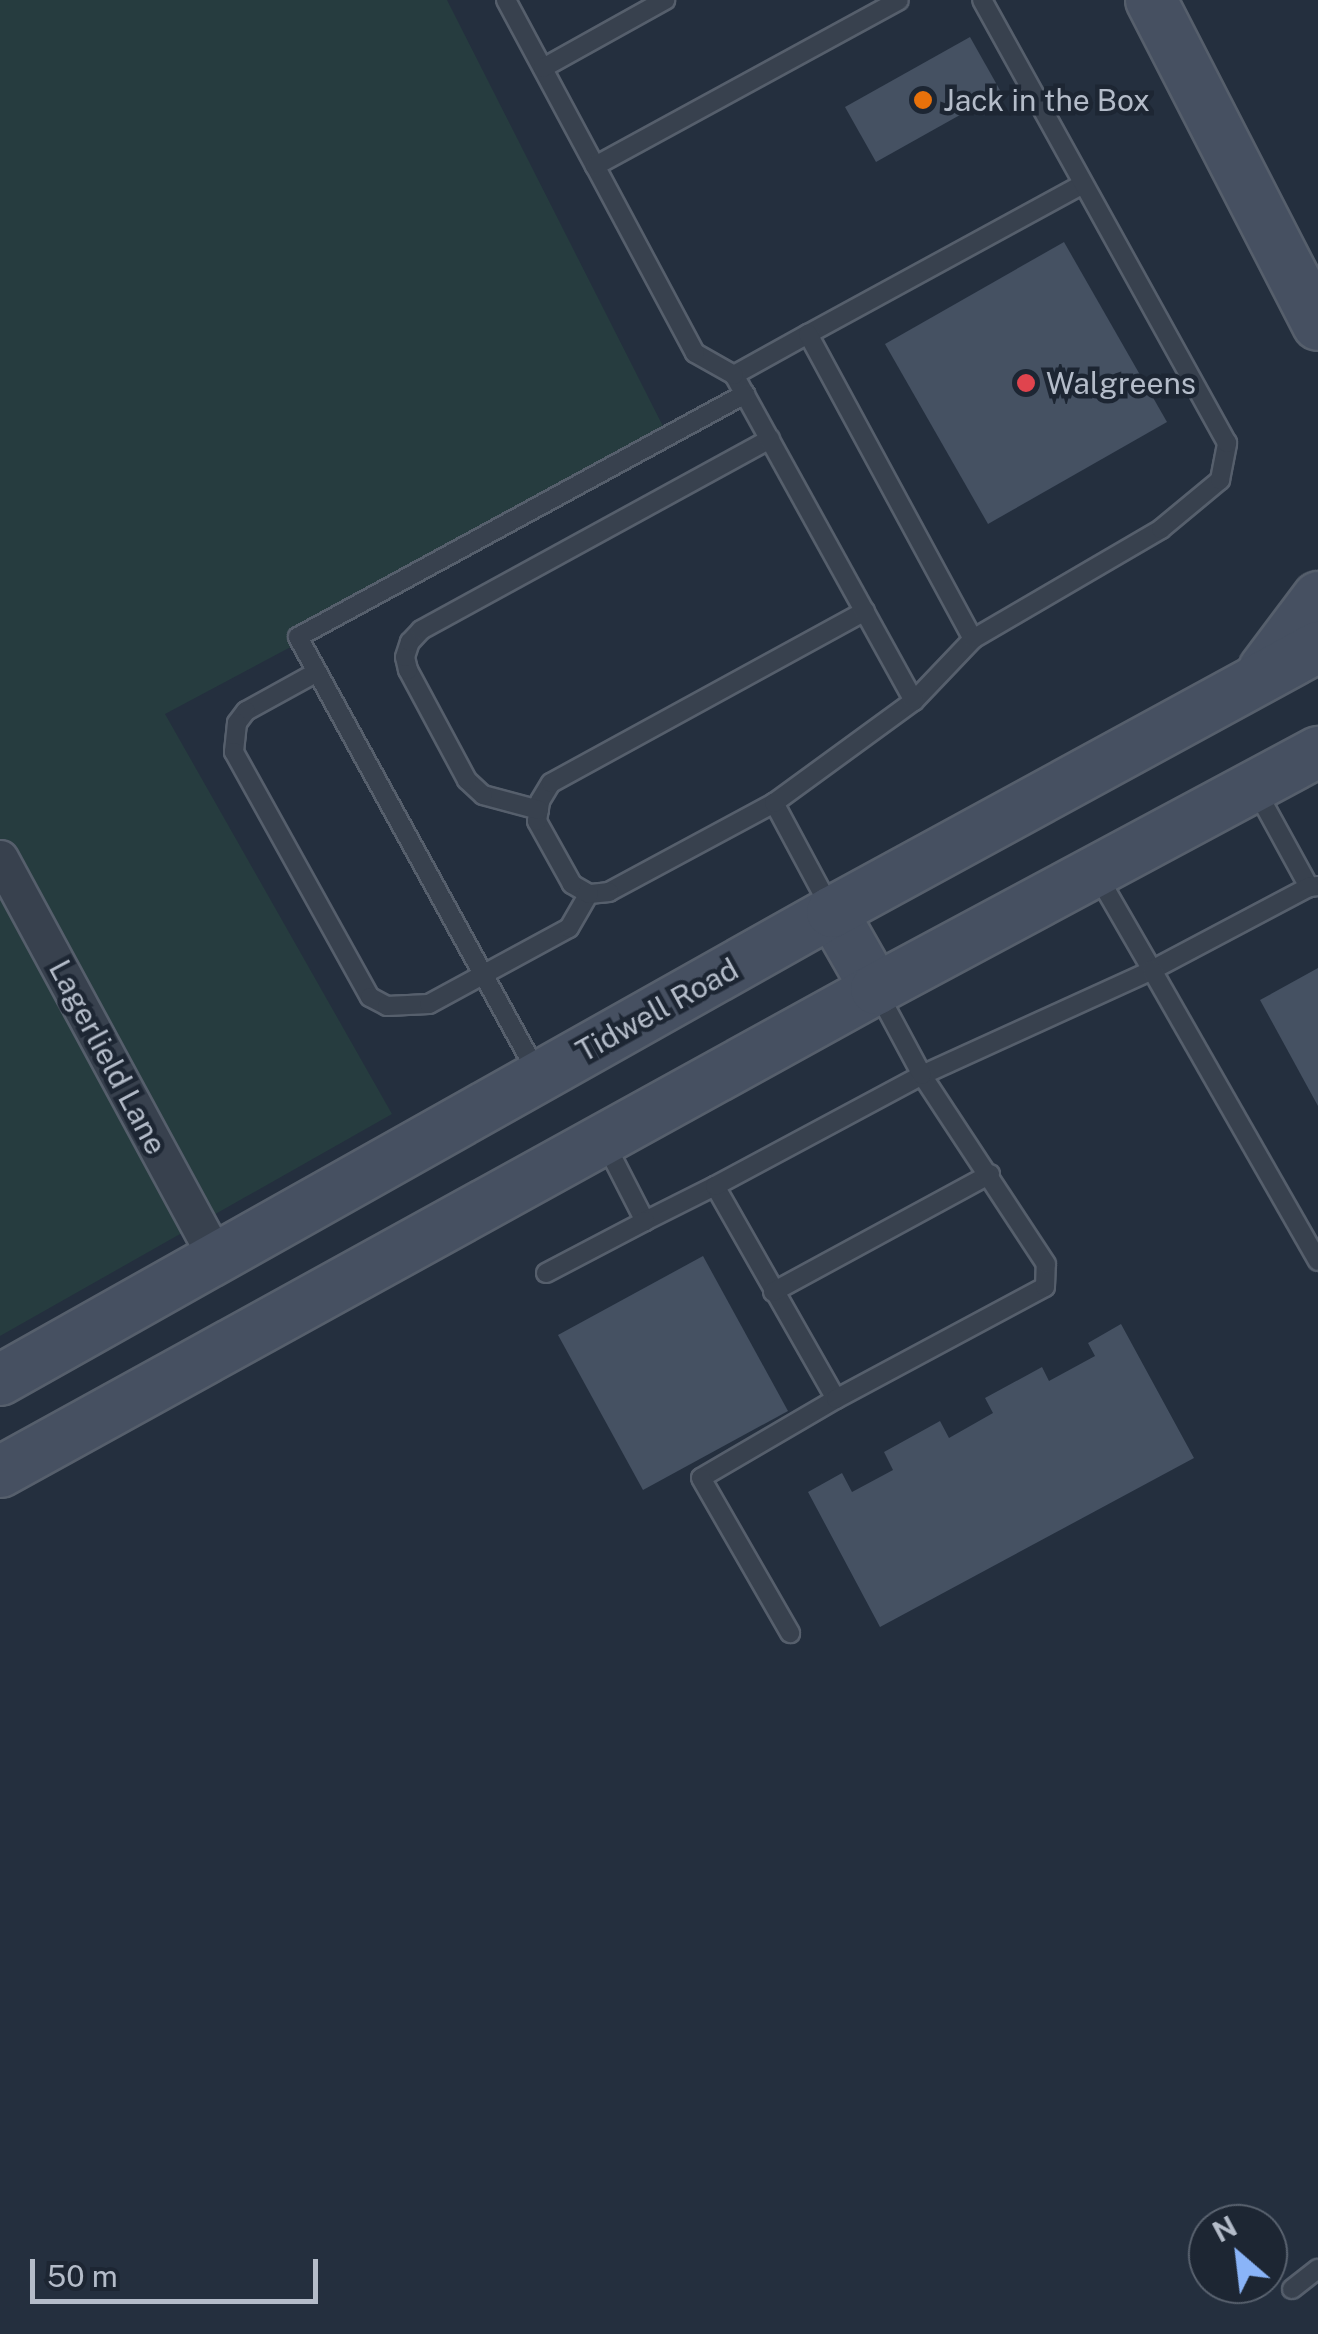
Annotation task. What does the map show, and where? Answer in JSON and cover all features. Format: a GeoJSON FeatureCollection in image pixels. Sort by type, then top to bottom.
{"type":"FeatureCollection","features":[{"type":"Feature","properties":{"kind":"main road"},"geometry":{"type":"LineString","coordinates":[[1151,0],[1318,325]]}},
{"type":"Feature","properties":{"kind":"main road"},"geometry":{"type":"LineString","coordinates":[[1255,682],[1318,597]]}},
{"type":"Feature","properties":{"kind":"main road","name":"Tidwell Road"},"geometry":{"type":"LineString","coordinates":[[0,1380],[832,912],[1318,648]]}},
{"type":"Feature","properties":{"kind":"main road"},"geometry":{"type":"LineString","coordinates":[[0,1472],[602,1138],[1311,758]]}},
{"type":"Feature","properties":{"kind":"main road"},"geometry":{"type":"LineString","coordinates":[[832,912],[876,989]]}},
{"type":"Feature","properties":{"kind":"main road"},"geometry":{"type":"LineString","coordinates":[[216,1257],[254,1331]]}},
{"type":"Feature","properties":{"kind":"street","name":"Lagerlield Lane"},"geometry":{"type":"LineString","coordinates":[[0,858],[216,1257]]}},
{"type":"Feature","properties":{"kind":"lane"},"geometry":{"type":"LineString","coordinates":[[506,0],[695,353],[734,374],[914,701]]}},
{"type":"Feature","properties":{"kind":"lane"},"geometry":{"type":"LineString","coordinates":[[542,68],[665,0]]}},
{"type":"Feature","properties":{"kind":"lane"},"geometry":{"type":"LineString","coordinates":[[594,166],[899,0]]}},
{"type":"Feature","properties":{"kind":"lane"},"geometry":{"type":"LineString","coordinates":[[864,611],[551,783],[538,821],[572,884],[590,894],[609,892],[774,804],[914,701],[973,639],[1162,529],[1220,480],[1227,444],[982,0]]}},
{"type":"Feature","properties":{"kind":"lane"},"geometry":{"type":"LineString","coordinates":[[734,374],[1083,184]]}},
{"type":"Feature","properties":{"kind":"lane"},"geometry":{"type":"LineString","coordinates":[[808,334],[973,639]]}},
{"type":"Feature","properties":{"kind":"lane"},"geometry":{"type":"LineString","coordinates":[[539,1076],[298,637],[745,394]]}},
{"type":"Feature","properties":{"kind":"lane"},"geometry":{"type":"LineString","coordinates":[[539,810],[483,795],[467,780],[408,670],[405,657],[410,642],[421,630],[770,439]]}},
{"type":"Feature","properties":{"kind":"lane"},"geometry":{"type":"LineString","coordinates":[[317,672],[246,711],[237,724],[234,752],[370,997],[387,1006],[429,1004],[568,928],[590,894]]}},
{"type":"Feature","properties":{"kind":"lane"},"geometry":{"type":"LineString","coordinates":[[546,1273],[922,1075],[1152,970],[1313,886],[1254,786]]}},
{"type":"Feature","properties":{"kind":"lane"},"geometry":{"type":"LineString","coordinates":[[774,804],[832,912]]}},
{"type":"Feature","properties":{"kind":"lane"},"geometry":{"type":"LineString","coordinates":[[1096,871],[1318,1261]]}},
{"type":"Feature","properties":{"kind":"lane"},"geometry":{"type":"LineString","coordinates":[[790,1633],[701,1478],[836,1399],[1045,1288],[1046,1264],[922,1075],[876,989]]}},
{"type":"Feature","properties":{"kind":"lane"},"geometry":{"type":"LineString","coordinates":[[602,1138],[645,1221]]}},
{"type":"Feature","properties":{"kind":"lane"},"geometry":{"type":"LineString","coordinates":[[774,1292],[990,1174]]}},
{"type":"Feature","properties":{"kind":"lane"},"geometry":{"type":"LineString","coordinates":[[714,1186],[836,1399]]}},
{"type":"Feature","properties":{"kind":"lane"},"geometry":{"type":"LineString","coordinates":[[1292,2289],[1318,2269]]}},
{"type":"Feature","properties":{"kind":"green space"},"geometry":{"type":"Polygon","coordinates":[[[0,0],[447,0],[672,444],[165,714],[392,1114],[0,1336],[0,0]]]}},
{"type":"Feature","properties":{"kind":"building","name":"Jack in the Box"},"geometry":{"type":"Polygon","coordinates":[[[970,37],[1001,92],[876,162],[845,107],[970,37]]]}},
{"type":"Feature","properties":{"kind":"building","name":"Walgreens"},"geometry":{"type":"Polygon","coordinates":[[[1064,242],[1167,422],[988,524],[885,344],[1064,242]]]}},
{"type":"Feature","properties":{"kind":"building"},"geometry":{"type":"Polygon","coordinates":[[[1318,968],[1318,1106],[1260,1000],[1318,968]]]}},
{"type":"Feature","properties":{"kind":"building"},"geometry":{"type":"Polygon","coordinates":[[[703,1256],[788,1411],[643,1490],[558,1335],[703,1256]]]}},
{"type":"Feature","properties":{"kind":"building"},"geometry":{"type":"Polygon","coordinates":[[[1121,1324],[1194,1458],[880,1627],[808,1492],[842,1473],[852,1492],[893,1470],[884,1452],[940,1421],[949,1438],[993,1413],[985,1398],[1042,1367],[1049,1381],[1095,1356],[1088,1343],[1121,1324]]]}},
{"type":"Feature","properties":{"kind":"place","name":"Jack in the Box"},"geometry":{"type":"Point","coordinates":[923,100]}},
{"type":"Feature","properties":{"kind":"place","name":"Walgreens"},"geometry":{"type":"Point","coordinates":[1026,383]}}]}
